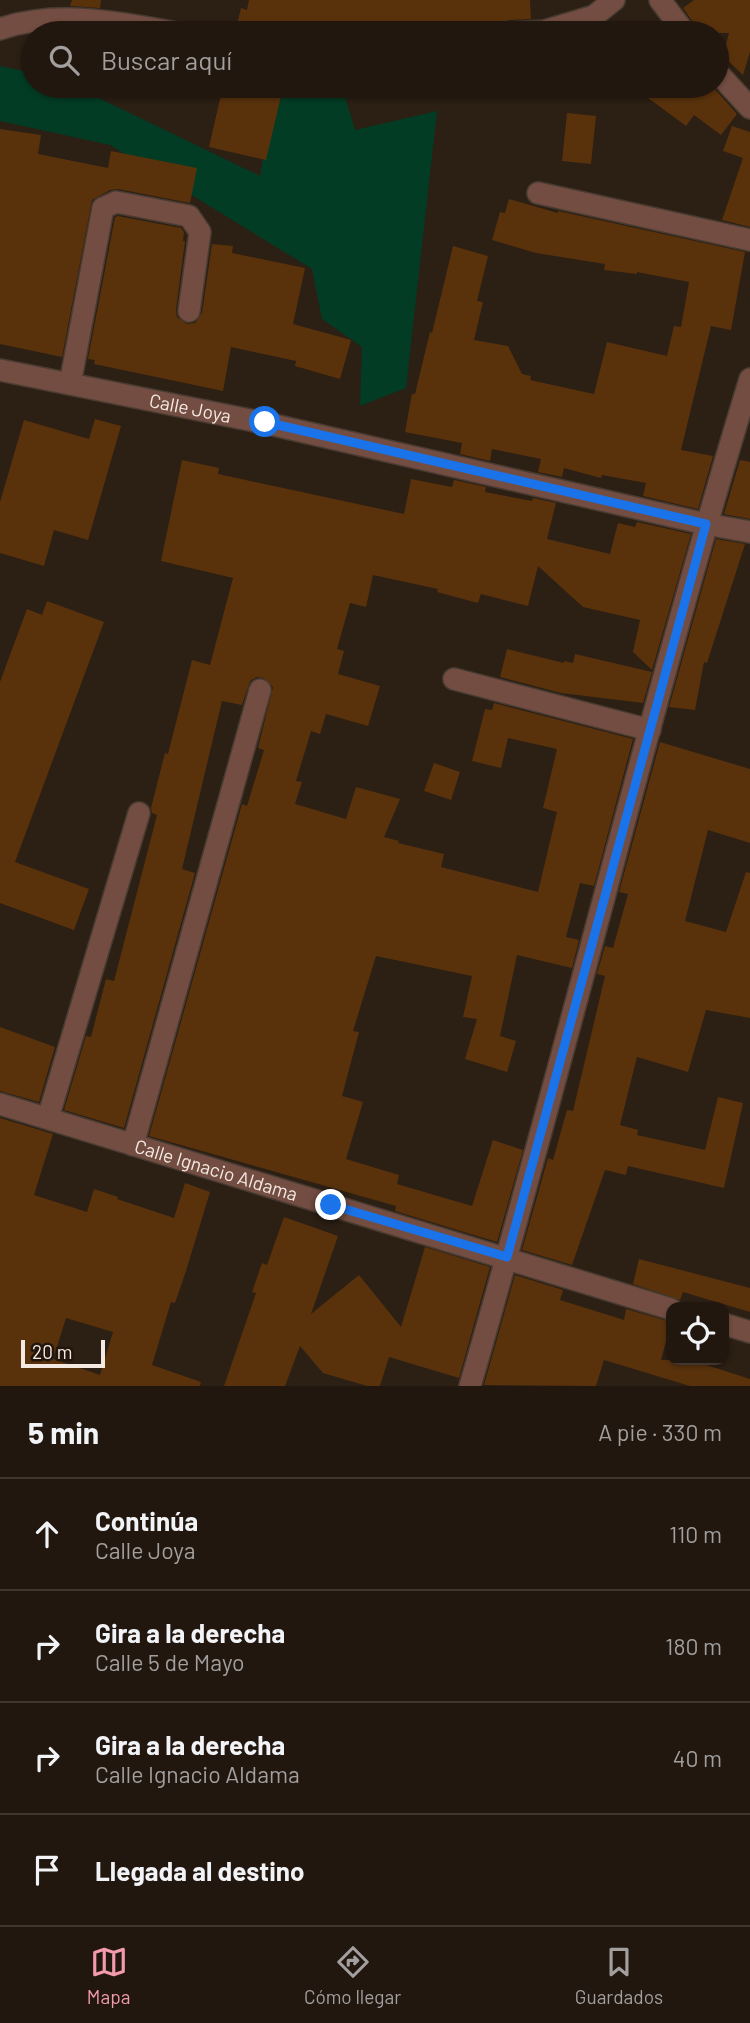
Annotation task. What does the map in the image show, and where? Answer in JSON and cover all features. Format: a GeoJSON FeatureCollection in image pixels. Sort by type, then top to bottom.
{"type":"FeatureCollection","features":[{"type":"Feature","properties":{"kind":"street"},"geometry":{"type":"LineString","coordinates":[[577,21],[594,16],[614,0]]}},
{"type":"Feature","properties":{"kind":"street"},"geometry":{"type":"LineString","coordinates":[[660,0],[676,21]]}},
{"type":"Feature","properties":{"kind":"street"},"geometry":{"type":"LineString","coordinates":[[22,21],[71,18],[102,21]]}},
{"type":"Feature","properties":{"kind":"street"},"geometry":{"type":"LineString","coordinates":[[0,29],[21,21]]}},
{"type":"Feature","properties":{"kind":"street"},"geometry":{"type":"LineString","coordinates":[[729,85],[750,108]]}},
{"type":"Feature","properties":{"kind":"street"},"geometry":{"type":"LineString","coordinates":[[538,193],[750,240]]}},
{"type":"Feature","properties":{"kind":"street"},"geometry":{"type":"LineString","coordinates":[[70,384],[103,208],[116,202],[190,216],[201,232],[189,311]]}},
{"type":"Feature","properties":{"kind":"street","name":"Calle Joya"},"geometry":{"type":"LineString","coordinates":[[0,370],[265,422],[750,532]]}},
{"type":"Feature","properties":{"kind":"street"},"geometry":{"type":"LineString","coordinates":[[470,1386],[706,524],[750,379]]}},
{"type":"Feature","properties":{"kind":"street"},"geometry":{"type":"LineString","coordinates":[[454,680],[650,730]]}},
{"type":"Feature","properties":{"kind":"street"},"geometry":{"type":"LineString","coordinates":[[133,1144],[260,690]]}},
{"type":"Feature","properties":{"kind":"street"},"geometry":{"type":"LineString","coordinates":[[48,1118],[139,813]]}},
{"type":"Feature","properties":{"kind":"street","name":"Calle Ignacio Aldama"},"geometry":{"type":"LineString","coordinates":[[0,1104],[666,1307]]}},
{"type":"Feature","properties":{"kind":"street"},"geometry":{"type":"LineString","coordinates":[[729,1326],[750,1332]]}},
{"type":"Feature","properties":{"kind":"green space"},"geometry":{"type":"Polygon","coordinates":[[[0,66],[21,70],[21,98],[99,98],[260,176],[273,98],[346,98],[355,130],[437,111],[406,388],[360,406],[362,347],[322,319],[312,269],[110,145],[0,121],[0,66]]]}},
{"type":"Feature","properties":{"kind":"building"},"geometry":{"type":"Polygon","coordinates":[[[72,0],[101,0],[100,8],[70,6],[72,0]]]}},
{"type":"Feature","properties":{"kind":"building"},"geometry":{"type":"Polygon","coordinates":[[[249,0],[530,0],[531,19],[238,21],[241,8],[247,10],[249,0]]]}},
{"type":"Feature","properties":{"kind":"building"},"geometry":{"type":"Polygon","coordinates":[[[694,0],[750,0],[750,52],[743,75],[729,62],[729,21],[692,21],[683,8],[694,0]]]}},
{"type":"Feature","properties":{"kind":"building"},"geometry":{"type":"Polygon","coordinates":[[[220,98],[281,98],[266,160],[209,147],[220,98]]]}},
{"type":"Feature","properties":{"kind":"building"},"geometry":{"type":"Polygon","coordinates":[[[648,98],[723,98],[737,114],[721,135],[694,115],[686,126],[648,98]]]}},
{"type":"Feature","properties":{"kind":"building"},"geometry":{"type":"Polygon","coordinates":[[[567,113],[596,116],[591,164],[562,161],[567,113]]]}},
{"type":"Feature","properties":{"kind":"building"},"geometry":{"type":"Polygon","coordinates":[[[732,126],[750,132],[750,227],[722,220],[743,158],[723,151],[732,126]]]}},
{"type":"Feature","properties":{"kind":"building"},"geometry":{"type":"Polygon","coordinates":[[[0,129],[41,135],[38,154],[108,168],[111,151],[197,168],[190,203],[118,189],[110,190],[92,200],[62,357],[0,344],[0,129]]]}},
{"type":"Feature","properties":{"kind":"building"},"geometry":{"type":"Polygon","coordinates":[[[509,199],[558,213],[745,252],[731,330],[711,326],[681,450],[713,456],[698,509],[643,496],[646,483],[602,475],[601,478],[564,468],[562,477],[538,472],[541,459],[492,449],[490,461],[460,454],[462,443],[405,432],[412,394],[415,394],[430,332],[432,333],[453,246],[488,256],[477,301],[483,302],[474,340],[508,346],[522,374],[531,376],[530,380],[594,394],[607,342],[667,356],[674,326],[681,327],[689,282],[637,272],[604,270],[605,264],[536,253],[492,240],[500,212],[505,213],[509,199]]]}},
{"type":"Feature","properties":{"kind":"building"},"geometry":{"type":"Polygon","coordinates":[[[115,217],[181,228],[184,232],[176,310],[177,317],[187,324],[195,323],[202,313],[212,244],[233,246],[232,253],[305,268],[293,324],[351,340],[340,379],[295,366],[296,361],[231,347],[223,391],[94,364],[95,360],[88,359],[115,217]]]}},
{"type":"Feature","properties":{"kind":"building"},"geometry":{"type":"Polygon","coordinates":[[[95,419],[121,426],[88,540],[54,530],[44,566],[0,553],[0,502],[24,420],[89,439],[95,419]]]}},
{"type":"Feature","properties":{"kind":"building"},"geometry":{"type":"Polygon","coordinates":[[[182,460],[219,468],[218,474],[404,514],[411,479],[452,487],[454,480],[486,487],[485,492],[556,503],[547,539],[610,554],[618,523],[635,527],[637,522],[691,534],[652,670],[633,652],[640,620],[583,607],[538,566],[528,606],[481,594],[478,603],[437,592],[438,589],[373,575],[366,607],[350,603],[337,649],[344,651],[338,674],[380,686],[368,726],[326,714],[320,734],[311,731],[296,781],[302,782],[295,804],[346,819],[356,787],[400,799],[384,837],[444,854],[441,867],[538,892],[557,812],[543,808],[557,749],[508,738],[501,768],[472,761],[485,709],[492,710],[494,703],[633,739],[594,886],[580,883],[566,937],[579,940],[572,968],[517,955],[500,1036],[516,1041],[507,1072],[465,1059],[477,1019],[463,1017],[472,976],[376,956],[353,1031],[359,1032],[342,1096],[363,1102],[346,1159],[399,1175],[397,1184],[472,1206],[493,1140],[523,1150],[497,1242],[395,1211],[396,1206],[149,1136],[242,804],[247,806],[264,750],[258,748],[273,687],[264,678],[257,677],[250,681],[242,705],[222,701],[182,869],[195,873],[124,1128],[64,1110],[86,1036],[91,1037],[106,979],[114,981],[157,815],[152,813],[151,808],[192,660],[210,665],[233,578],[161,561],[182,460]]]}},
{"type":"Feature","properties":{"kind":"building"},"geometry":{"type":"Polygon","coordinates":[[[740,460],[750,462],[750,519],[724,514],[740,460]]]}},
{"type":"Feature","properties":{"kind":"building"},"geometry":{"type":"Polygon","coordinates":[[[716,539],[745,544],[707,663],[704,662],[695,710],[669,707],[716,539]]]}},
{"type":"Feature","properties":{"kind":"building"},"geometry":{"type":"Polygon","coordinates":[[[47,601],[104,622],[15,862],[89,889],[74,930],[0,903],[0,682],[27,609],[42,615],[47,601]]]}},
{"type":"Feature","properties":{"kind":"building"},"geometry":{"type":"Polygon","coordinates":[[[507,649],[564,663],[573,663],[575,654],[652,672],[643,703],[561,693],[500,677],[507,649]]]}},
{"type":"Feature","properties":{"kind":"building"},"geometry":{"type":"Polygon","coordinates":[[[660,742],[750,769],[750,843],[708,830],[685,921],[726,932],[746,872],[750,873],[750,1018],[706,1010],[688,1072],[637,1057],[620,1125],[638,1130],[637,1135],[705,1150],[718,1097],[743,1103],[724,1188],[628,1166],[626,1175],[605,1170],[572,1265],[522,1250],[548,1158],[553,1160],[567,1110],[573,1111],[605,976],[597,974],[605,946],[613,948],[628,894],[619,892],[660,742]]]}},
{"type":"Feature","properties":{"kind":"building"},"geometry":{"type":"Polygon","coordinates":[[[434,763],[460,772],[451,800],[424,791],[434,763]]]}},
{"type":"Feature","properties":{"kind":"building"},"geometry":{"type":"Polygon","coordinates":[[[0,1027],[55,1047],[39,1102],[0,1091],[0,1027]]]}},
{"type":"Feature","properties":{"kind":"building"},"geometry":{"type":"Polygon","coordinates":[[[0,1118],[53,1134],[34,1195],[87,1212],[94,1189],[174,1218],[185,1183],[210,1192],[186,1271],[175,1303],[171,1302],[152,1365],[201,1382],[200,1386],[0,1386],[0,1118]],[[66,1318],[53,1359],[100,1375],[113,1332],[66,1318]]]}},
{"type":"Feature","properties":{"kind":"building"},"geometry":{"type":"Polygon","coordinates":[[[284,1217],[338,1236],[311,1314],[359,1275],[401,1327],[425,1247],[490,1267],[459,1378],[389,1357],[380,1386],[367,1386],[323,1373],[300,1346],[285,1386],[224,1386],[256,1293],[252,1292],[262,1263],[267,1265],[284,1217]]]}},
{"type":"Feature","properties":{"kind":"building"},"geometry":{"type":"Polygon","coordinates":[[[639,1259],[750,1288],[750,1312],[729,1306],[729,1302],[716,1302],[683,1292],[680,1300],[633,1284],[639,1259]]]}},
{"type":"Feature","properties":{"kind":"building"},"geometry":{"type":"Polygon","coordinates":[[[515,1275],[563,1290],[560,1300],[624,1320],[626,1309],[666,1321],[666,1341],[661,1360],[666,1360],[666,1365],[707,1365],[750,1379],[750,1386],[690,1386],[604,1360],[596,1386],[484,1385],[515,1275]]]}},
{"type":"Feature","properties":{"kind":"route"},"geometry":{"type":"LineString","coordinates":[[265,422],[706,524],[507,1257],[331,1205]]}}]}
